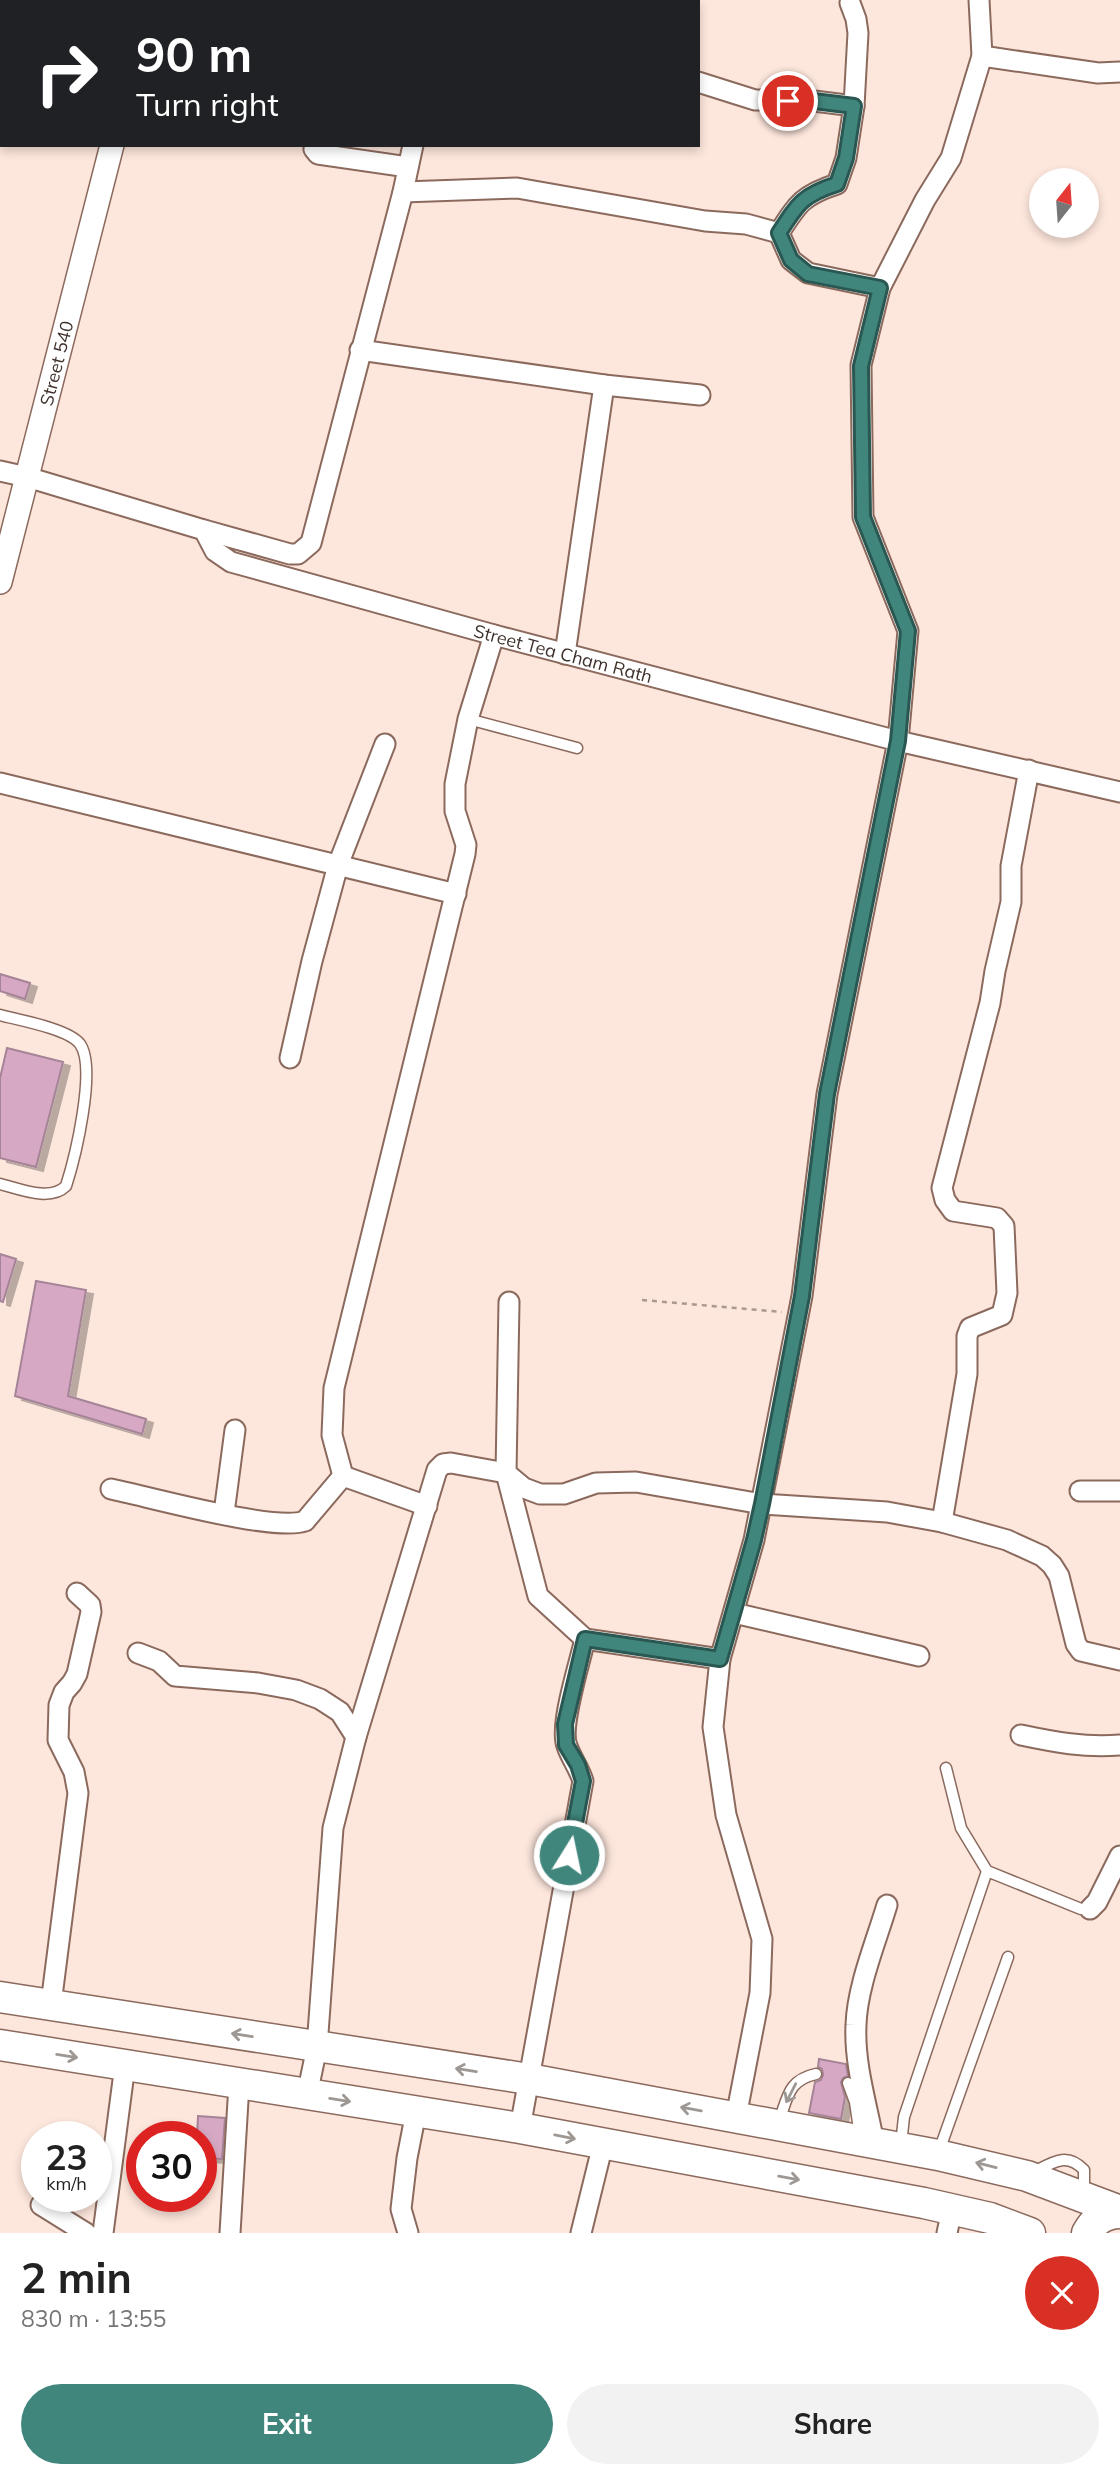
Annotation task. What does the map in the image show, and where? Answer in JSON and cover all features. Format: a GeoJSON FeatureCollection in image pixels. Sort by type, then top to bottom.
{"type":"FeatureCollection","features":[{"type":"Feature","properties":{"kind":"main road"},"geometry":{"type":"LineString","coordinates":[[0,1997],[529,2079],[938,2154],[1027,2176],[1120,2212]]}},
{"type":"Feature","properties":{"kind":"main road"},"geometry":{"type":"LineString","coordinates":[[0,2045],[520,2128],[949,2221],[990,2218],[1030,2233]]}},
{"type":"Feature","properties":{"kind":"main road"},"geometry":{"type":"LineString","coordinates":[[1087,2233],[1096,2221],[1120,2212]]}},
{"type":"Feature","properties":{"kind":"street"},"geometry":{"type":"LineString","coordinates":[[736,2117],[760,1993],[762,1939],[726,1815],[713,1727],[720,1659],[754,1540],[798,1313],[827,1094],[898,741],[908,631],[863,517],[861,366],[880,288],[925,200],[951,158],[982,56],[979,0]]}},
{"type":"Feature","properties":{"kind":"street"},"geometry":{"type":"LineString","coordinates":[[779,233],[798,204],[818,191],[837,184],[846,158],[854,106],[858,33],[850,3]]}},
{"type":"Feature","properties":{"kind":"street"},"geometry":{"type":"LineString","coordinates":[[982,56],[1098,73],[1120,72]]}},
{"type":"Feature","properties":{"kind":"street"},"geometry":{"type":"LineString","coordinates":[[700,83],[755,100],[806,100],[854,106]]}},
{"type":"Feature","properties":{"kind":"street","name":"Street 540"},"geometry":{"type":"LineString","coordinates":[[0,582],[111,147]]}},
{"type":"Feature","properties":{"kind":"street"},"geometry":{"type":"LineString","coordinates":[[315,147],[318,154],[408,167]]}},
{"type":"Feature","properties":{"kind":"street"},"geometry":{"type":"LineString","coordinates":[[0,471],[290,555],[305,551],[311,543],[413,147]]}},
{"type":"Feature","properties":{"kind":"street"},"geometry":{"type":"LineString","coordinates":[[403,192],[517,188],[705,221],[746,224],[779,233]]}},
{"type":"Feature","properties":{"kind":"street"},"geometry":{"type":"LineString","coordinates":[[779,233],[791,260],[808,274],[880,288]]}},
{"type":"Feature","properties":{"kind":"street"},"geometry":{"type":"LineString","coordinates":[[360,350],[604,385],[700,395]]}},
{"type":"Feature","properties":{"kind":"street"},"geometry":{"type":"LineString","coordinates":[[565,654],[604,385]]}},
{"type":"Feature","properties":{"kind":"street","name":"Street Tea Cham Rath"},"geometry":{"type":"LineString","coordinates":[[204,530],[215,551],[231,562],[494,635],[898,741],[1120,792]]}},
{"type":"Feature","properties":{"kind":"street"},"geometry":{"type":"LineString","coordinates":[[343,1476],[332,1435],[334,1388],[456,894],[466,845],[455,811],[454,784],[468,719],[494,635]]}},
{"type":"Feature","properties":{"kind":"street"},"geometry":{"type":"LineString","coordinates":[[290,1058],[338,865],[385,744]]}},
{"type":"Feature","properties":{"kind":"street"},"geometry":{"type":"LineString","coordinates":[[942,1522],[967,1374],[967,1336],[970,1328],[1002,1315],[1007,1293],[1003,1226],[997,1218],[953,1211],[945,1200],[942,1188],[990,1003],[1011,902],[1011,866],[1030,770]]}},
{"type":"Feature","properties":{"kind":"street"},"geometry":{"type":"LineString","coordinates":[[0,783],[456,894]]}},
{"type":"Feature","properties":{"kind":"street"},"geometry":{"type":"LineString","coordinates":[[509,1302],[506,1473],[538,1596],[585,1639],[720,1659]]}},
{"type":"Feature","properties":{"kind":"street"},"geometry":{"type":"LineString","coordinates":[[224,1513],[235,1430]]}},
{"type":"Feature","properties":{"kind":"street"},"geometry":{"type":"LineString","coordinates":[[307,2095],[317,2047],[333,1828],[356,1737],[437,1470],[443,1464],[451,1463],[506,1473],[524,1488],[540,1494],[564,1494],[596,1483],[636,1482],[762,1504],[887,1512],[942,1522],[1007,1540],[1042,1556],[1052,1564],[1059,1576],[1076,1644],[1081,1651],[1120,1660]]}},
{"type":"Feature","properties":{"kind":"street"},"geometry":{"type":"LineString","coordinates":[[343,1476],[427,1506]]}},
{"type":"Feature","properties":{"kind":"street"},"geometry":{"type":"LineString","coordinates":[[111,1489],[224,1513],[297,1524],[305,1521],[343,1476]]}},
{"type":"Feature","properties":{"kind":"street"},"geometry":{"type":"LineString","coordinates":[[1080,1491],[1120,1491]]}},
{"type":"Feature","properties":{"kind":"street"},"geometry":{"type":"LineString","coordinates":[[51,2004],[78,1793],[74,1772],[58,1740],[59,1705],[64,1692],[77,1674],[91,1612],[90,1605],[77,1593]]}},
{"type":"Feature","properties":{"kind":"street"},"geometry":{"type":"LineString","coordinates":[[734,1613],[919,1656]]}},
{"type":"Feature","properties":{"kind":"street"},"geometry":{"type":"LineString","coordinates":[[520,2128],[583,1781],[578,1765],[566,1745],[565,1724],[585,1639]]}},
{"type":"Feature","properties":{"kind":"street"},"geometry":{"type":"LineString","coordinates":[[138,1653],[159,1661],[175,1676],[258,1683],[296,1690],[320,1699],[341,1712],[356,1737]]}},
{"type":"Feature","properties":{"kind":"street"},"geometry":{"type":"LineString","coordinates":[[1021,1735],[1084,1746],[1120,1745]]}},
{"type":"Feature","properties":{"kind":"street"},"geometry":{"type":"LineString","coordinates":[[1090,1909],[1097,1902],[1120,1856]]}},
{"type":"Feature","properties":{"kind":"street"},"geometry":{"type":"LineString","coordinates":[[878,2143],[859,2066],[856,2025],[860,1994],[887,1905]]}},
{"type":"Feature","properties":{"kind":"street"},"geometry":{"type":"LineString","coordinates":[[103,2233],[125,2065]]}},
{"type":"Feature","properties":{"kind":"street"},"geometry":{"type":"LineString","coordinates":[[230,2233],[239,2084]]}},
{"type":"Feature","properties":{"kind":"street"},"geometry":{"type":"LineString","coordinates":[[408,2233],[401,2209],[416,2112]]}},
{"type":"Feature","properties":{"kind":"street"},"geometry":{"type":"LineString","coordinates":[[581,2233],[603,2144]]}},
{"type":"Feature","properties":{"kind":"street"},"geometry":{"type":"LineString","coordinates":[[51,2212],[86,2233]]}},
{"type":"Feature","properties":{"kind":"lane"},"geometry":{"type":"LineString","coordinates":[[468,719],[577,748]]}},
{"type":"Feature","properties":{"kind":"lane"},"geometry":{"type":"LineString","coordinates":[[0,1015],[68,1035],[80,1043],[87,1061],[84,1108],[66,1186],[61,1192],[41,1193],[0,1184]]}},
{"type":"Feature","properties":{"kind":"lane"},"geometry":{"type":"LineString","coordinates":[[946,1768],[961,1828],[987,1871],[1081,1909],[1090,1909]]}},
{"type":"Feature","properties":{"kind":"lane"},"geometry":{"type":"LineString","coordinates":[[848,2083],[855,2102],[878,2143],[904,2118],[987,1871]]}},
{"type":"Feature","properties":{"kind":"lane"},"geometry":{"type":"LineString","coordinates":[[938,2154],[1008,1957]]}},
{"type":"Feature","properties":{"kind":"lane"},"geometry":{"type":"LineString","coordinates":[[778,2125],[792,2085],[805,2076],[817,2074]]}},
{"type":"Feature","properties":{"kind":"path"},"geometry":{"type":"LineString","coordinates":[[642,1300],[798,1313]]}},
{"type":"Feature","properties":{"kind":"building"},"geometry":{"type":"Polygon","coordinates":[[[0,974],[30,983],[25,999],[0,991],[0,974]]]}},
{"type":"Feature","properties":{"kind":"building"},"geometry":{"type":"Polygon","coordinates":[[[7,1048],[63,1062],[36,1167],[0,1158],[0,1078],[7,1048]]]}},
{"type":"Feature","properties":{"kind":"building"},"geometry":{"type":"Polygon","coordinates":[[[0,1254],[16,1259],[3,1302],[0,1301],[0,1254]]]}},
{"type":"Feature","properties":{"kind":"building"},"geometry":{"type":"Polygon","coordinates":[[[36,1281],[86,1290],[68,1396],[146,1419],[142,1434],[15,1396],[36,1281]]]}},
{"type":"Feature","properties":{"kind":"building"},"geometry":{"type":"Polygon","coordinates":[[[819,2059],[846,2064],[848,2076],[841,2082],[845,2097],[841,2119],[809,2113],[815,2082],[821,2080],[823,2075],[822,2069],[818,2067],[819,2059]]]}},
{"type":"Feature","properties":{"kind":"building"},"geometry":{"type":"Polygon","coordinates":[[[198,2116],[225,2118],[222,2159],[217,2159],[217,2121],[198,2121],[198,2116]]]}},
{"type":"Feature","properties":{"kind":"route"},"geometry":{"type":"LineString","coordinates":[[569,1855],[583,1781],[578,1765],[566,1745],[565,1724],[585,1639],[720,1659],[762,1504],[802,1296],[827,1094],[898,741],[908,631],[863,517],[861,366],[880,288],[808,274],[791,260],[779,233],[798,204],[818,191],[837,184],[843,172],[854,106],[806,100],[788,101]]}}]}
